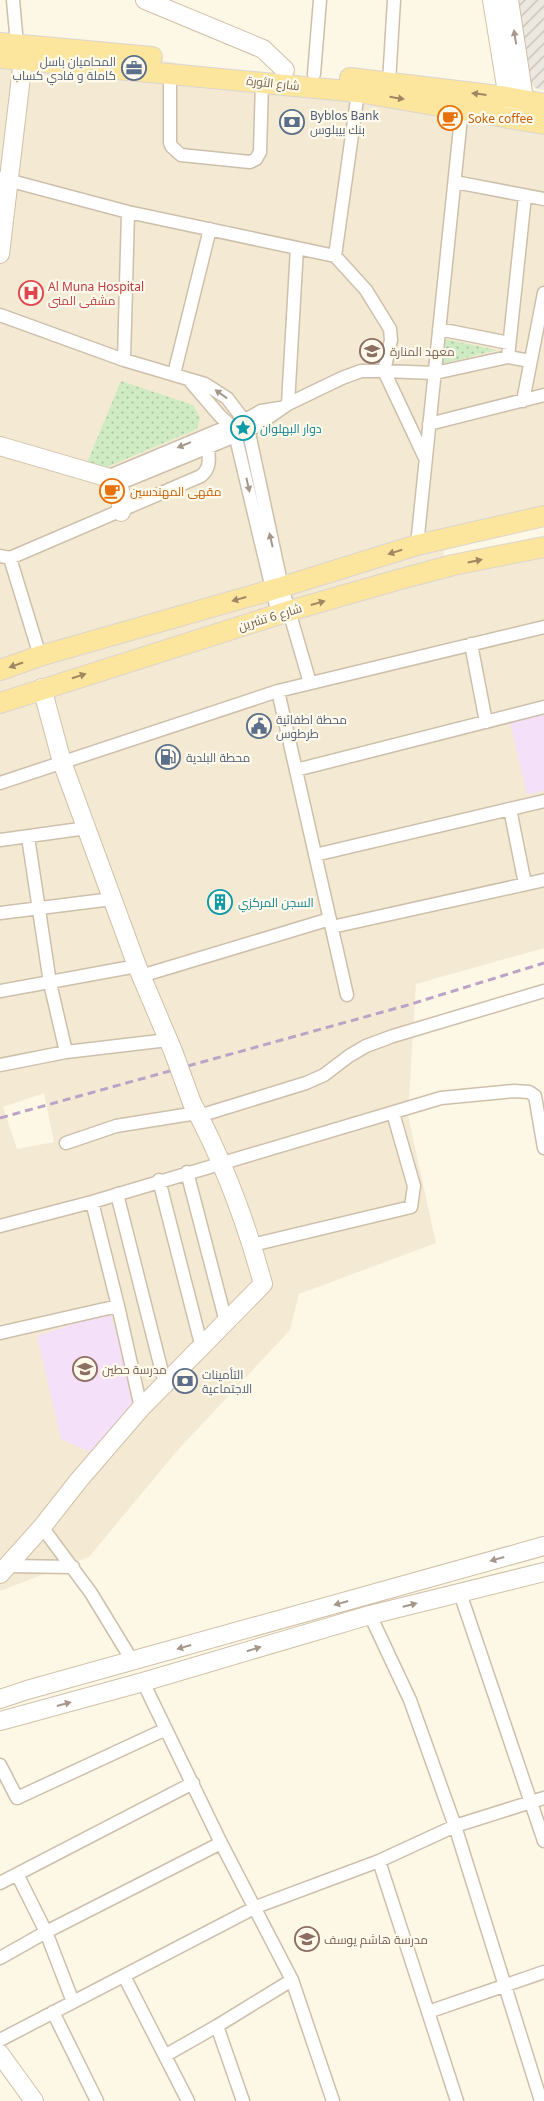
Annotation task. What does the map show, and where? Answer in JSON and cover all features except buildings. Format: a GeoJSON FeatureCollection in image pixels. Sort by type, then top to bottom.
{"type":"FeatureCollection","features":[{"type":"Feature","properties":{"kind":"main road","name":"شارع الثورة"},"geometry":{"type":"LineString","coordinates":[[0,58],[13,49],[285,70],[389,82],[526,111]]}},
{"type":"Feature","properties":{"kind":"main road","name":"شارع الثورة"},"geometry":{"type":"LineString","coordinates":[[13,49],[170,72],[358,92],[462,108],[526,111]]}},
{"type":"Feature","properties":{"kind":"main road","name":"شارع 6 تشرين"},"geometry":{"type":"LineString","coordinates":[[0,670],[40,656],[277,589],[416,545],[544,516]]}},
{"type":"Feature","properties":{"kind":"main road","name":"شارع 6 تشرين"},"geometry":{"type":"LineString","coordinates":[[0,703],[42,688],[284,613],[452,565],[544,547]]}},
{"type":"Feature","properties":{"kind":"street"},"geometry":{"type":"LineString","coordinates":[[0,254],[13,49],[13,0]]}},
{"type":"Feature","properties":{"kind":"street"},"geometry":{"type":"LineString","coordinates":[[144,0],[164,4],[264,50],[285,70]]}},
{"type":"Feature","properties":{"kind":"street"},"geometry":{"type":"LineString","coordinates":[[314,74],[320,0]]}},
{"type":"Feature","properties":{"kind":"street"},"geometry":{"type":"LineString","coordinates":[[389,82],[394,0]]}},
{"type":"Feature","properties":{"kind":"street"},"geometry":{"type":"LineString","coordinates":[[492,0],[526,111]]}},
{"type":"Feature","properties":{"kind":"street"},"geometry":{"type":"LineString","coordinates":[[509,0],[526,111]]}},
{"type":"Feature","properties":{"kind":"street"},"geometry":{"type":"LineString","coordinates":[[170,72],[170,143],[181,155],[250,162],[256,159],[260,152],[262,82]]}},
{"type":"Feature","properties":{"kind":"street"},"geometry":{"type":"LineString","coordinates":[[335,256],[358,92]]}},
{"type":"Feature","properties":{"kind":"street"},"geometry":{"type":"LineString","coordinates":[[416,545],[462,108]]}},
{"type":"Feature","properties":{"kind":"street"},"geometry":{"type":"LineString","coordinates":[[5,179],[128,212],[335,256],[366,290],[390,329],[391,340],[384,371],[426,460]]}},
{"type":"Feature","properties":{"kind":"street"},"geometry":{"type":"LineString","coordinates":[[455,182],[544,199]]}},
{"type":"Feature","properties":{"kind":"street"},"geometry":{"type":"LineString","coordinates":[[508,357],[525,196]]}},
{"type":"Feature","properties":{"kind":"street"},"geometry":{"type":"LineString","coordinates":[[124,360],[128,212]]}},
{"type":"Feature","properties":{"kind":"street"},"geometry":{"type":"LineString","coordinates":[[174,374],[210,228]]}},
{"type":"Feature","properties":{"kind":"street"},"geometry":{"type":"LineString","coordinates":[[284,406],[296,248]]}},
{"type":"Feature","properties":{"kind":"street"},"geometry":{"type":"LineString","coordinates":[[522,401],[544,293]]}},
{"type":"Feature","properties":{"kind":"street"},"geometry":{"type":"LineString","coordinates":[[0,315],[124,360],[205,384],[221,393],[233,404],[246,426],[277,589]]}},
{"type":"Feature","properties":{"kind":"street"},"geometry":{"type":"LineString","coordinates":[[439,328],[509,343]]}},
{"type":"Feature","properties":{"kind":"street"},"geometry":{"type":"LineString","coordinates":[[246,426],[266,421],[284,406],[361,371],[434,373],[508,357],[530,361]]}},
{"type":"Feature","properties":{"kind":"street"},"geometry":{"type":"LineString","coordinates":[[190,381],[232,431],[284,613],[310,682]]}},
{"type":"Feature","properties":{"kind":"street"},"geometry":{"type":"LineString","coordinates":[[429,424],[544,395]]}},
{"type":"Feature","properties":{"kind":"street"},"geometry":{"type":"LineString","coordinates":[[112,481],[208,447],[232,431],[237,418],[246,426]]}},
{"type":"Feature","properties":{"kind":"street"},"geometry":{"type":"LineString","coordinates":[[112,481],[232,431],[245,437],[246,426]]}},
{"type":"Feature","properties":{"kind":"street"},"geometry":{"type":"LineString","coordinates":[[0,446],[112,481],[121,492],[121,512]]}},
{"type":"Feature","properties":{"kind":"street"},"geometry":{"type":"LineString","coordinates":[[40,656],[5,557],[121,512],[201,476],[209,466],[208,447]]}},
{"type":"Feature","properties":{"kind":"street"},"geometry":{"type":"LineString","coordinates":[[0,783],[310,682],[544,627]]}},
{"type":"Feature","properties":{"kind":"street"},"geometry":{"type":"LineString","coordinates":[[471,644],[486,722]]}},
{"type":"Feature","properties":{"kind":"street"},"geometry":{"type":"LineString","coordinates":[[4,1570],[141,1408],[263,1284],[252,1244],[221,1162],[196,1111],[171,1045],[139,971],[62,762],[42,688]]}},
{"type":"Feature","properties":{"kind":"street"},"geometry":{"type":"LineString","coordinates":[[278,692],[347,995]]}},
{"type":"Feature","properties":{"kind":"street"},"geometry":{"type":"LineString","coordinates":[[296,770],[544,707]]}},
{"type":"Feature","properties":{"kind":"street"},"geometry":{"type":"LineString","coordinates":[[315,855],[544,801]]}},
{"type":"Feature","properties":{"kind":"street"},"geometry":{"type":"LineString","coordinates":[[510,809],[525,884]]}},
{"type":"Feature","properties":{"kind":"street"},"geometry":{"type":"LineString","coordinates":[[0,840],[87,828]]}},
{"type":"Feature","properties":{"kind":"street"},"geometry":{"type":"LineString","coordinates":[[28,836],[50,983],[66,1052]]}},
{"type":"Feature","properties":{"kind":"street"},"geometry":{"type":"LineString","coordinates":[[0,991],[139,971],[331,923],[544,880]]}},
{"type":"Feature","properties":{"kind":"street"},"geometry":{"type":"LineString","coordinates":[[0,913],[112,898]]}},
{"type":"Feature","properties":{"kind":"street"},"geometry":{"type":"LineString","coordinates":[[66,1143],[116,1126],[196,1111],[306,1083],[324,1075],[366,1046],[393,1036],[544,991]]}},
{"type":"Feature","properties":{"kind":"street"},"geometry":{"type":"LineString","coordinates":[[0,1065],[66,1052],[171,1045]]}},
{"type":"Feature","properties":{"kind":"street"},"geometry":{"type":"LineString","coordinates":[[0,1226],[92,1202],[159,1180],[441,1098],[514,1091],[529,1092],[535,1096],[544,1148]]}},
{"type":"Feature","properties":{"kind":"street"},"geometry":{"type":"LineString","coordinates":[[252,1244],[411,1207],[414,1186],[392,1113]]}},
{"type":"Feature","properties":{"kind":"street"},"geometry":{"type":"LineString","coordinates":[[187,1172],[226,1322]]}},
{"type":"Feature","properties":{"kind":"street"},"geometry":{"type":"LineString","coordinates":[[159,1180],[202,1348]]}},
{"type":"Feature","properties":{"kind":"street"},"geometry":{"type":"LineString","coordinates":[[117,1194],[165,1384]]}},
{"type":"Feature","properties":{"kind":"street"},"geometry":{"type":"LineString","coordinates":[[92,1202],[141,1408]]}},
{"type":"Feature","properties":{"kind":"street"},"geometry":{"type":"LineString","coordinates":[[0,1333],[118,1306]]}},
{"type":"Feature","properties":{"kind":"street"},"geometry":{"type":"LineString","coordinates":[[42,1527],[73,1567],[133,1662]]}},
{"type":"Feature","properties":{"kind":"street"},"geometry":{"type":"LineString","coordinates":[[0,1700],[27,1690],[544,1546]]}},
{"type":"Feature","properties":{"kind":"street"},"geometry":{"type":"LineString","coordinates":[[4,1570],[73,1567]]}},
{"type":"Feature","properties":{"kind":"street"},"geometry":{"type":"LineString","coordinates":[[0,1721],[143,1682],[370,1615],[460,1593],[543,1577]]}},
{"type":"Feature","properties":{"kind":"street"},"geometry":{"type":"LineString","coordinates":[[460,1593],[544,1841]]}},
{"type":"Feature","properties":{"kind":"street"},"geometry":{"type":"LineString","coordinates":[[370,1615],[410,1700],[455,1826],[541,2101]]}},
{"type":"Feature","properties":{"kind":"street"},"geometry":{"type":"LineString","coordinates":[[143,1682],[221,1843],[256,1907],[292,1980],[333,2101]]}},
{"type":"Feature","properties":{"kind":"street"},"geometry":{"type":"LineString","coordinates":[[27,1690],[34,1712]]}},
{"type":"Feature","properties":{"kind":"street"},"geometry":{"type":"LineString","coordinates":[[0,1765],[17,1798],[166,1729]]}},
{"type":"Feature","properties":{"kind":"street"},"geometry":{"type":"LineString","coordinates":[[0,1882],[193,1782]]}},
{"type":"Feature","properties":{"kind":"street"},"geometry":{"type":"LineString","coordinates":[[0,2040],[256,1907],[379,1861],[455,1826],[544,1798]]}},
{"type":"Feature","properties":{"kind":"street"},"geometry":{"type":"LineString","coordinates":[[0,1958],[46,1932],[221,1843]]}},
{"type":"Feature","properties":{"kind":"street"},"geometry":{"type":"LineString","coordinates":[[379,1861],[458,2101]]}},
{"type":"Feature","properties":{"kind":"street"},"geometry":{"type":"LineString","coordinates":[[17,1874],[46,1932],[73,2002]]}},
{"type":"Feature","properties":{"kind":"street"},"geometry":{"type":"LineString","coordinates":[[428,2012],[544,1972]]}},
{"type":"Feature","properties":{"kind":"street"},"geometry":{"type":"LineString","coordinates":[[124,1976],[188,2101]]}},
{"type":"Feature","properties":{"kind":"street"},"geometry":{"type":"LineString","coordinates":[[166,2055],[292,1980]]}},
{"type":"Feature","properties":{"kind":"street"},"geometry":{"type":"LineString","coordinates":[[53,2012],[97,2101]]}},
{"type":"Feature","properties":{"kind":"street"},"geometry":{"type":"LineString","coordinates":[[217,2026],[239,2100]]}},
{"type":"Feature","properties":{"kind":"street"},"geometry":{"type":"LineString","coordinates":[[0,2054],[34,2101]]}},
{"type":"Feature","properties":{"kind":"street"},"geometry":{"type":"LineString","coordinates":[[0,2073],[21,2101]]}},
{"type":"Feature","properties":{"kind":"shaded area"},"geometry":{"type":"Polygon","coordinates":[[[516,0],[544,0],[544,90],[535,88],[529,80],[516,0]]]}},
{"type":"Feature","properties":{"kind":"shaded area"},"geometry":{"type":"Polygon","coordinates":[[[0,41],[23,42],[358,88],[544,123],[544,516],[445,539],[442,576],[544,554],[544,948],[416,984],[408,1116],[436,1243],[299,1294],[290,1330],[177,1451],[89,1557],[0,1591],[0,41]],[[44,1093],[3,1107],[17,1149],[54,1142],[44,1093]]]}},
{"type":"Feature","properties":{"kind":"shaded area"},"geometry":{"type":"Polygon","coordinates":[[[544,714],[544,791],[527,795],[510,722],[544,714]]]}},
{"type":"Feature","properties":{"kind":"shaded area","name":"مدرسة حطين"},"geometry":{"type":"Polygon","coordinates":[[[110,1312],[135,1402],[92,1453],[61,1439],[37,1336],[110,1312]]]}},
{"type":"Feature","properties":{"kind":"green space"},"geometry":{"type":"Polygon","coordinates":[[[444,339],[497,350],[441,364],[444,339]]]}},
{"type":"Feature","properties":{"kind":"green space"},"geometry":{"type":"Polygon","coordinates":[[[121,381],[193,405],[200,418],[197,429],[107,467],[87,463],[121,381]]]}},
{"type":"Feature","properties":{"kind":"railway"},"geometry":{"type":"LineString","coordinates":[[0,1118],[408,1005],[544,963]]}},
{"type":"Feature","properties":{"kind":"place","name":"المحاميان باسل كاملة و فادي كساب"},"geometry":{"type":"Point","coordinates":[134,68]}},
{"type":"Feature","properties":{"kind":"place","name":"Soke coffee"},"geometry":{"type":"Point","coordinates":[450,118]}},
{"type":"Feature","properties":{"kind":"place","name":"Byblos Bank بنك بيبلوس"},"geometry":{"type":"Point","coordinates":[292,122]}},
{"type":"Feature","properties":{"kind":"place","name":"Al Muna Hospital مشفى المنى"},"geometry":{"type":"Point","coordinates":[31,293]}},
{"type":"Feature","properties":{"kind":"place","name":"معهد المنارة"},"geometry":{"type":"Point","coordinates":[372,351]}},
{"type":"Feature","properties":{"kind":"place","name":"دوار البهلوان"},"geometry":{"type":"Point","coordinates":[243,428]}},
{"type":"Feature","properties":{"kind":"place","name":"مقهى المهندسين"},"geometry":{"type":"Point","coordinates":[112,491]}},
{"type":"Feature","properties":{"kind":"place","name":"محطة اطفائية طرطوس"},"geometry":{"type":"Point","coordinates":[259,726]}},
{"type":"Feature","properties":{"kind":"place","name":"محطة البلدية"},"geometry":{"type":"Point","coordinates":[168,757]}},
{"type":"Feature","properties":{"kind":"place","name":"السجن المركزي"},"geometry":{"type":"Point","coordinates":[220,902]}},
{"type":"Feature","properties":{"kind":"place","name":"مدرسة حطين"},"geometry":{"type":"Point","coordinates":[85,1369]}},
{"type":"Feature","properties":{"kind":"place","name":"التأمينات الاجتماعية"},"geometry":{"type":"Point","coordinates":[185,1381]}},
{"type":"Feature","properties":{"kind":"place","name":"مدرسة هاشم يوسف"},"geometry":{"type":"Point","coordinates":[307,1939]}}]}
